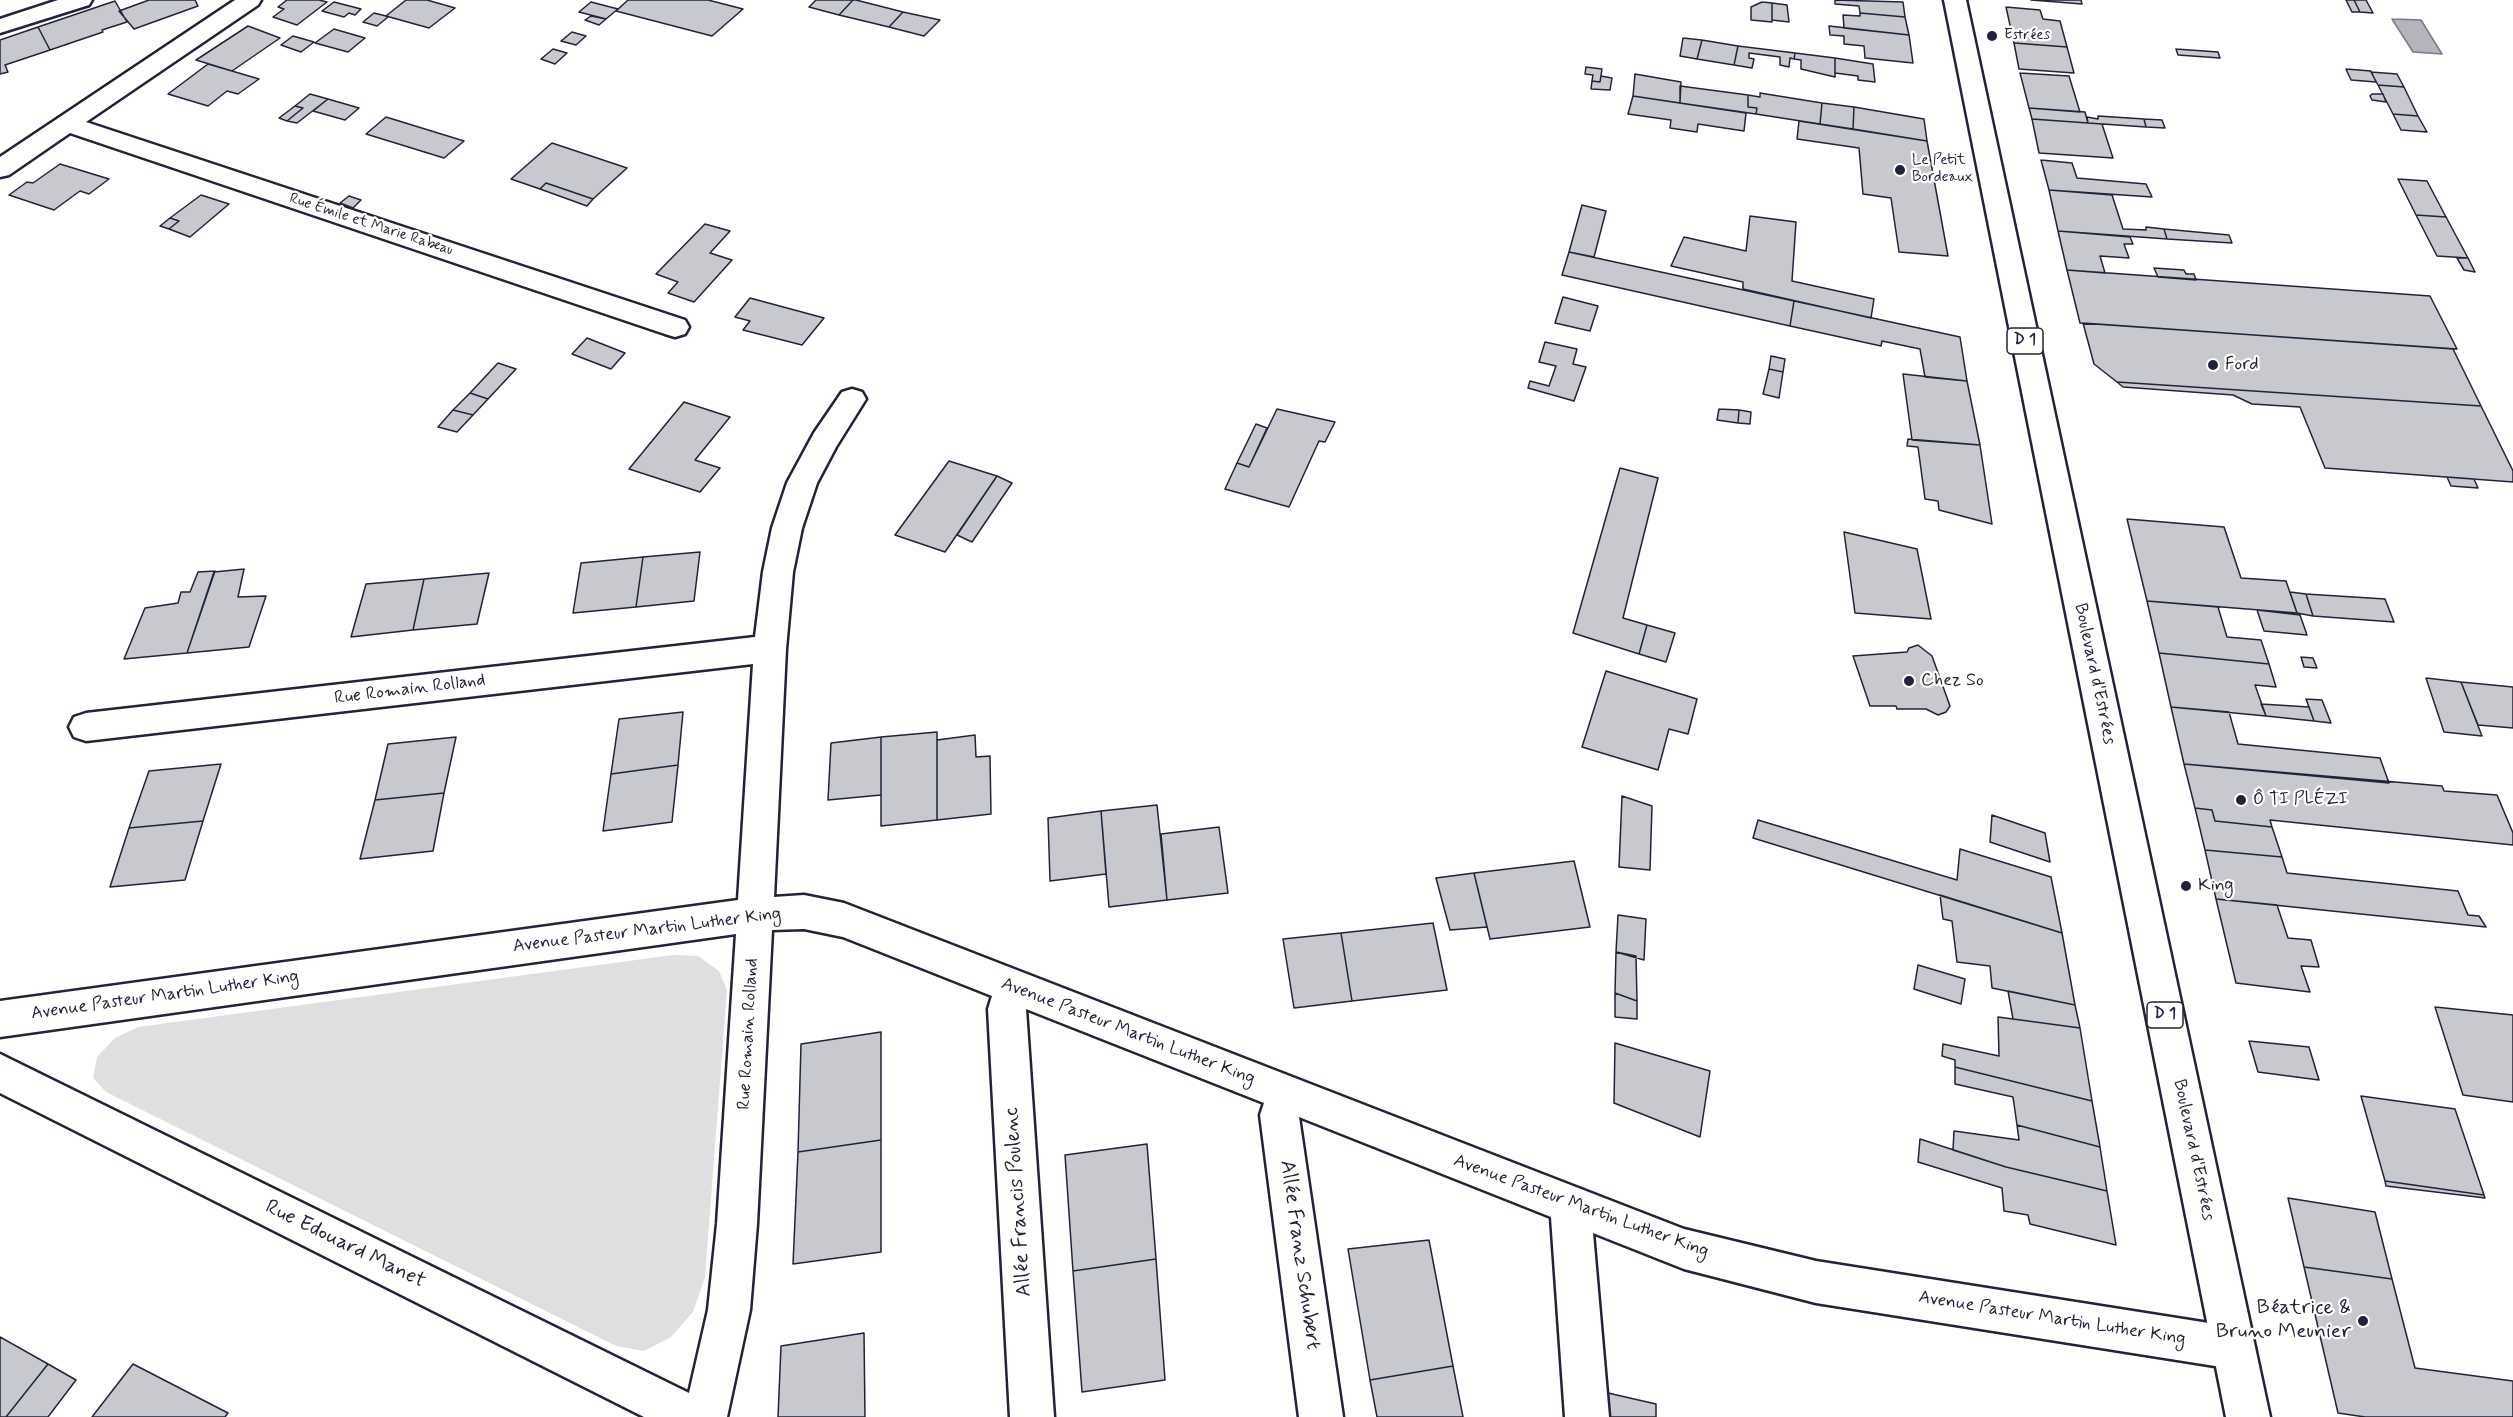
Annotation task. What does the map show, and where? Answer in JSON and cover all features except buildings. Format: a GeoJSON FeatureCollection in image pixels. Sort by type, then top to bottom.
{"type":"FeatureCollection","features":[{"type":"Feature","properties":{"kind":"street"},"geometry":{"type":"LineString","coordinates":[[0,26],[81,0]]}},
{"type":"Feature","properties":{"kind":"street"},"geometry":{"type":"LineString","coordinates":[[0,169],[250,0]]}},
{"type":"Feature","properties":{"kind":"street","name":"Boulevard d'Estrées"},"geometry":{"type":"LineString","coordinates":[[1955,0],[2234,1348]]}},
{"type":"Feature","properties":{"kind":"street","name":"Rue Émile et Marie Rabeau"},"geometry":{"type":"LineString","coordinates":[[67,124],[675,327]]}},
{"type":"Feature","properties":{"kind":"street","name":"Rue Romain Rolland"},"geometry":{"type":"LineString","coordinates":[[705,1417],[729,1310],[738,1224],[770,649],[778,572],[786,528],[802,483],[824,441],[852,399]]}},
{"type":"Feature","properties":{"kind":"street","name":"Rue Romain Rolland"},"geometry":{"type":"LineString","coordinates":[[86,727],[770,649]]}},
{"type":"Feature","properties":{"kind":"street","name":"Avenue Pasteur Martin Luther King"},"geometry":{"type":"LineString","coordinates":[[0,1018],[756,914],[804,912],[844,920],[1684,1249],[1816,1282],[2234,1348]]}},
{"type":"Feature","properties":{"kind":"street","name":"Allée Francis Poulenc"},"geometry":{"type":"LineString","coordinates":[[1013,988],[1007,1009],[1032,1417]]}},
{"type":"Feature","properties":{"kind":"street","name":"Rue Edouard Manet"},"geometry":{"type":"LineString","coordinates":[[0,1073],[690,1417]]}},
{"type":"Feature","properties":{"kind":"street","name":"Allée Franz Schubert"},"geometry":{"type":"LineString","coordinates":[[1287,1093],[1279,1115],[1321,1417]]}},
{"type":"Feature","properties":{"kind":"street"},"geometry":{"type":"LineString","coordinates":[[1570,1206],[1587,1417]]}},
{"type":"Feature","properties":{"kind":"street","name":"D 1"},"geometry":{"type":"LineString","coordinates":[[2234,1348],[2248,1417]]}},
{"type":"Feature","properties":{"kind":"shaded area"},"geometry":{"type":"Polygon","coordinates":[[[2392,19],[2421,20],[2442,54],[2413,52],[2392,19]]]}},
{"type":"Feature","properties":{"kind":"shaded area"},"geometry":{"type":"Polygon","coordinates":[[[673,955],[698,956],[719,971],[727,990],[705,1277],[693,1312],[671,1337],[644,1351],[616,1346],[106,1092],[93,1078],[97,1057],[115,1038],[138,1027],[673,955]]]}},
{"type":"Feature","properties":{"kind":"place","name":"Estrées"},"geometry":{"type":"Point","coordinates":[1992,36]}},
{"type":"Feature","properties":{"kind":"place","name":"Le Petit Bordeaux"},"geometry":{"type":"Point","coordinates":[1900,170]}},
{"type":"Feature","properties":{"kind":"place","name":"Ford"},"geometry":{"type":"Point","coordinates":[2213,365]}},
{"type":"Feature","properties":{"kind":"place","name":"Chez So"},"geometry":{"type":"Point","coordinates":[1909,681]}},
{"type":"Feature","properties":{"kind":"place","name":"Ô TI PLÉZI"},"geometry":{"type":"Point","coordinates":[2241,800]}},
{"type":"Feature","properties":{"kind":"place","name":"King"},"geometry":{"type":"Point","coordinates":[2186,886]}},
{"type":"Feature","properties":{"kind":"place","name":"Béatrice & Bruno Meunier"},"geometry":{"type":"Point","coordinates":[2363,1321]}}]}
